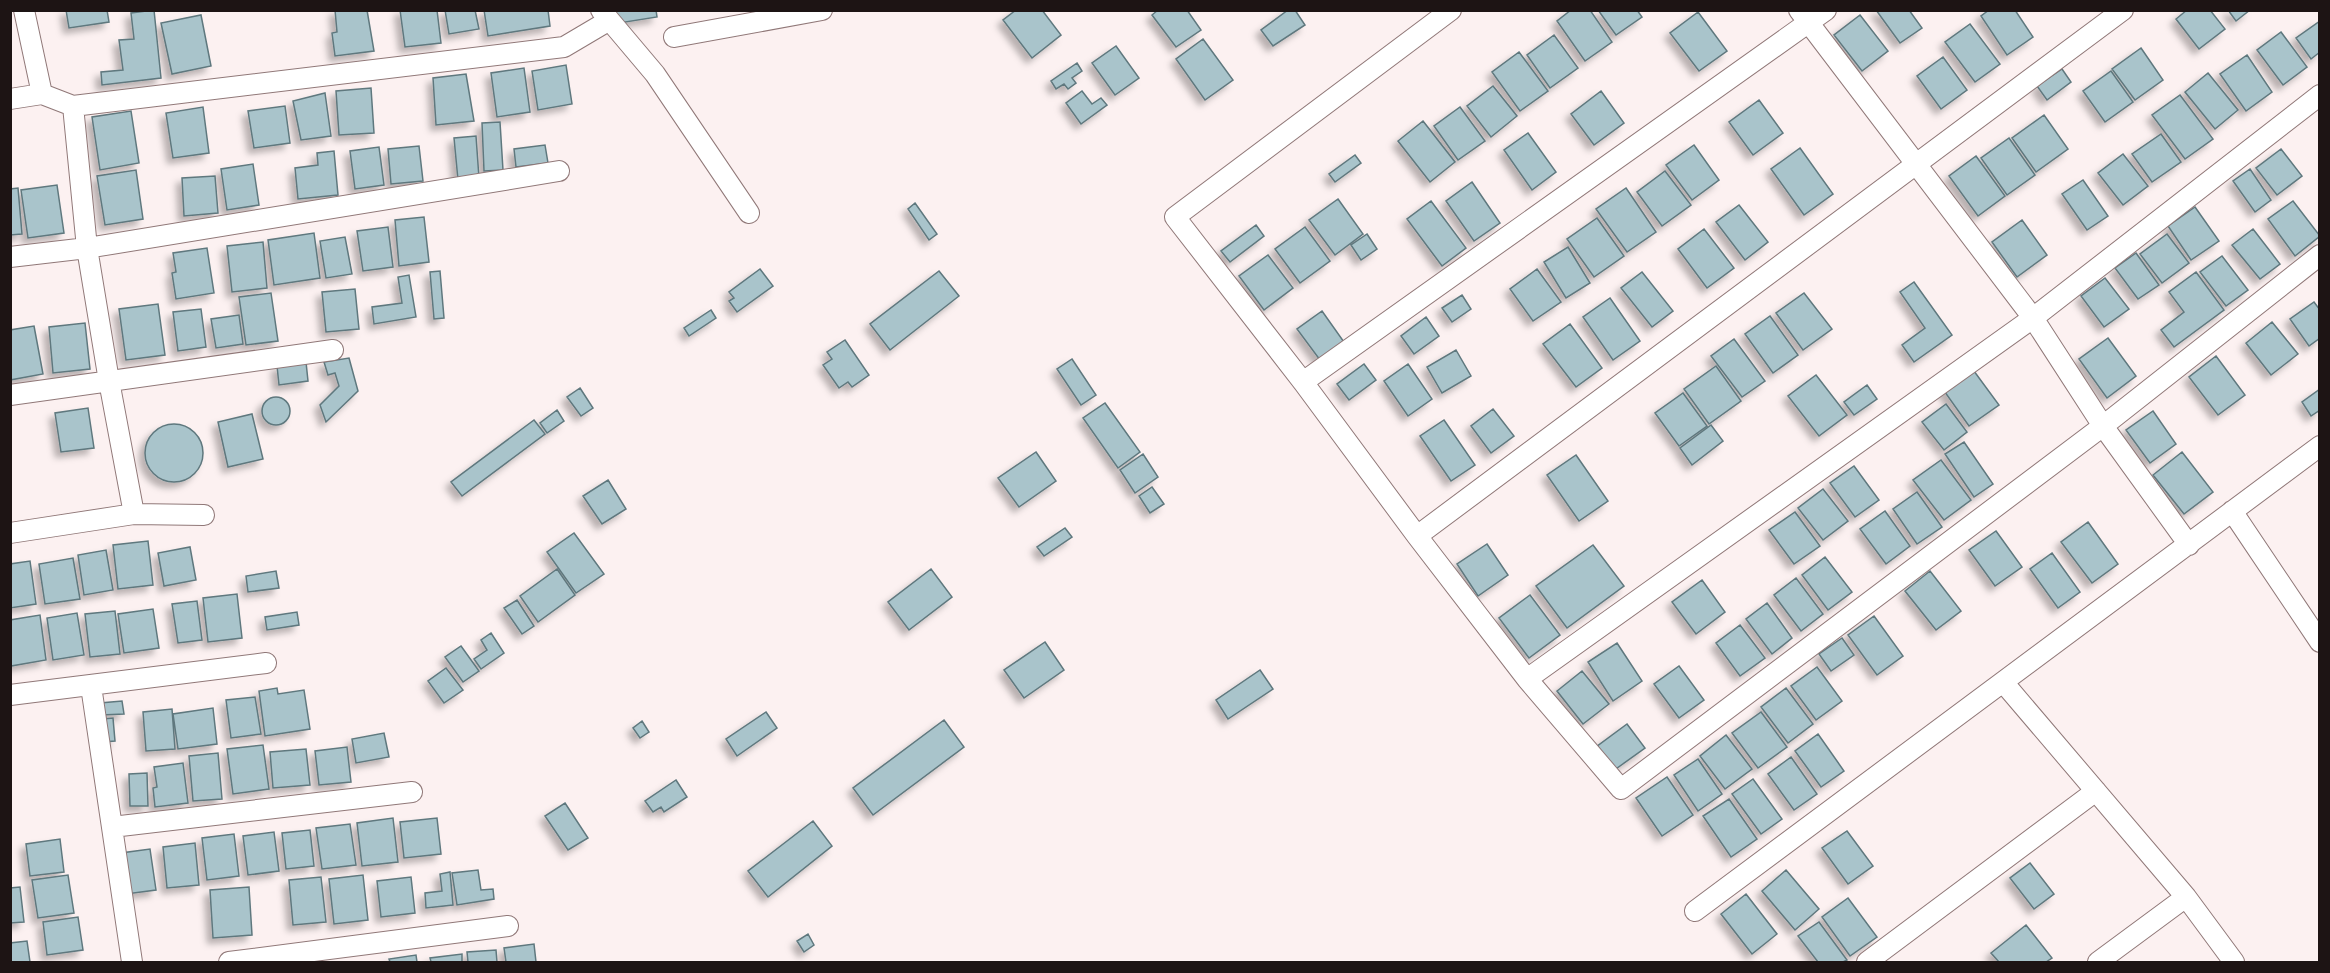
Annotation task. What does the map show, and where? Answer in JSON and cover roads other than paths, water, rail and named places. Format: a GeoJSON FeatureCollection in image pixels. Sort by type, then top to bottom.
{"type":"FeatureCollection","features":[{"type":"Feature","properties":{"kind":"street"},"geometry":{"type":"LineString","coordinates":[[24,10],[42,94]]}},
{"type":"Feature","properties":{"kind":"street"},"geometry":{"type":"LineString","coordinates":[[674,37],[822,10]]}},
{"type":"Feature","properties":{"kind":"street"},"geometry":{"type":"LineString","coordinates":[[1451,10],[1175,217],[1303,382],[1527,679],[1621,789],[2103,426],[2319,255]]}},
{"type":"Feature","properties":{"kind":"street"},"geometry":{"type":"LineString","coordinates":[[1303,382],[1804,17],[1826,10]]}},
{"type":"Feature","properties":{"kind":"street"},"geometry":{"type":"LineString","coordinates":[[1417,536],[2123,10]]}},
{"type":"Feature","properties":{"kind":"street"},"geometry":{"type":"LineString","coordinates":[[10,99],[42,94],[73,106],[564,47],[605,16],[655,74],[749,213]]}},
{"type":"Feature","properties":{"kind":"street"},"geometry":{"type":"LineString","coordinates":[[1804,17],[2033,318],[2103,426],[2189,545]]}},
{"type":"Feature","properties":{"kind":"street"},"geometry":{"type":"LineString","coordinates":[[1527,679],[2033,318],[2319,95]]}},
{"type":"Feature","properties":{"kind":"street"},"geometry":{"type":"LineString","coordinates":[[73,106],[87,248],[134,514]]}},
{"type":"Feature","properties":{"kind":"street"},"geometry":{"type":"LineString","coordinates":[[10,257],[87,248],[559,171]]}},
{"type":"Feature","properties":{"kind":"street"},"geometry":{"type":"LineString","coordinates":[[10,395],[333,350]]}},
{"type":"Feature","properties":{"kind":"street"},"geometry":{"type":"LineString","coordinates":[[1695,911],[2319,446]]}},
{"type":"Feature","properties":{"kind":"street"},"geometry":{"type":"LineString","coordinates":[[2232,511],[2319,642]]}},
{"type":"Feature","properties":{"kind":"street"},"geometry":{"type":"LineString","coordinates":[[10,533],[134,514],[204,514]]}},
{"type":"Feature","properties":{"kind":"street"},"geometry":{"type":"LineString","coordinates":[[10,695],[266,663]]}},
{"type":"Feature","properties":{"kind":"street"},"geometry":{"type":"LineString","coordinates":[[2003,682],[2186,897],[2234,963]]}},
{"type":"Feature","properties":{"kind":"street"},"geometry":{"type":"LineString","coordinates":[[91,686],[132,963]]}},
{"type":"Feature","properties":{"kind":"street"},"geometry":{"type":"LineString","coordinates":[[1867,963],[2096,790]]}},
{"type":"Feature","properties":{"kind":"street"},"geometry":{"type":"LineString","coordinates":[[112,827],[412,792]]}},
{"type":"Feature","properties":{"kind":"street"},"geometry":{"type":"LineString","coordinates":[[2098,963],[2186,897]]}},
{"type":"Feature","properties":{"kind":"street"},"geometry":{"type":"LineString","coordinates":[[229,963],[508,926]]}}]}
